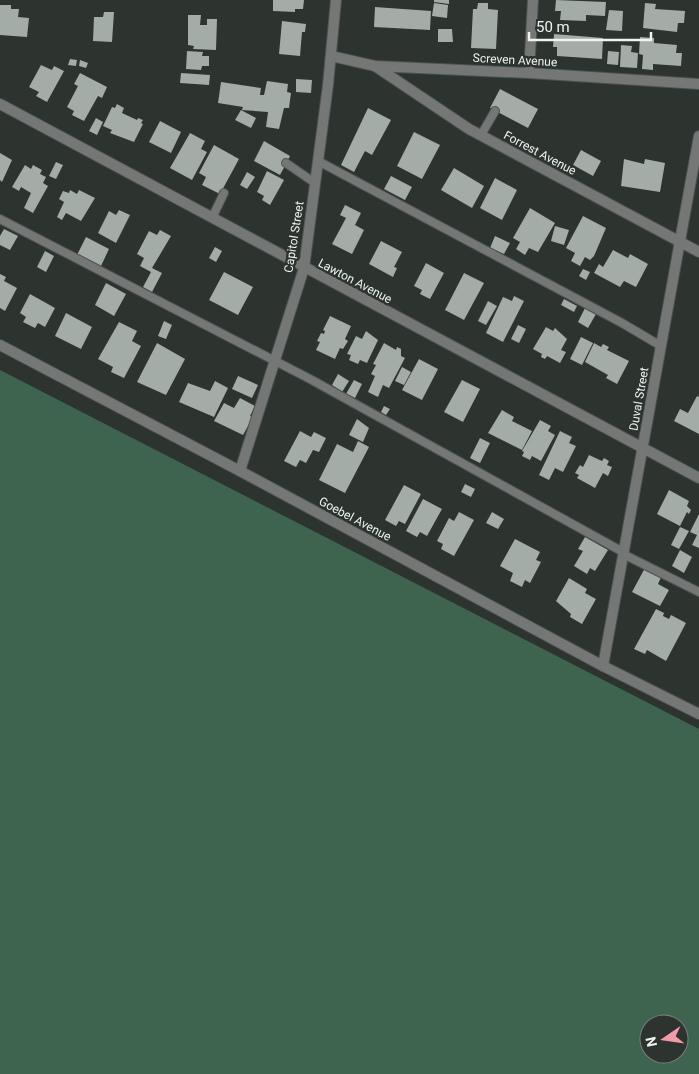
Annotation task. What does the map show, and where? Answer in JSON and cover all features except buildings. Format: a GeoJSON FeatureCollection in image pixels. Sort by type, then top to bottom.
{"type":"FeatureCollection","features":[{"type":"Feature","properties":{"kind":"street","name":"Capitol Street"},"geometry":{"type":"LineString","coordinates":[[240,471],[304,268],[331,56],[336,0]]}},
{"type":"Feature","properties":{"kind":"street"},"geometry":{"type":"LineString","coordinates":[[530,73],[533,0]]}},
{"type":"Feature","properties":{"kind":"street","name":"Screven Avenue"},"geometry":{"type":"LineString","coordinates":[[331,56],[375,66],[530,73],[699,84]]}},
{"type":"Feature","properties":{"kind":"street","name":"Forrest Avenue"},"geometry":{"type":"LineString","coordinates":[[375,66],[481,136],[699,252]]}},
{"type":"Feature","properties":{"kind":"street","name":"Lawton Avenue"},"geometry":{"type":"LineString","coordinates":[[0,104],[699,478]]}},
{"type":"Feature","properties":{"kind":"street","name":"Duval Street"},"geometry":{"type":"LineString","coordinates":[[602,666],[699,136]]}},
{"type":"Feature","properties":{"kind":"street","name":"Goebel Avenue"},"geometry":{"type":"LineString","coordinates":[[0,345],[240,471],[602,666],[699,714]]}},
{"type":"Feature","properties":{"kind":"lane"},"geometry":{"type":"LineString","coordinates":[[481,136],[495,111]]}},
{"type":"Feature","properties":{"kind":"lane"},"geometry":{"type":"LineString","coordinates":[[318,161],[622,322],[661,346]]}},
{"type":"Feature","properties":{"kind":"lane"},"geometry":{"type":"LineString","coordinates":[[286,163],[315,183]]}},
{"type":"Feature","properties":{"kind":"lane"},"geometry":{"type":"LineString","coordinates":[[212,218],[224,193]]}},
{"type":"Feature","properties":{"kind":"lane"},"geometry":{"type":"LineString","coordinates":[[0,220],[274,362],[473,468],[623,553],[699,592]]}},
{"type":"Feature","properties":{"kind":"green space"},"geometry":{"type":"Polygon","coordinates":[[[0,370],[699,729],[699,1074],[0,1074],[0,370]]]}}]}
